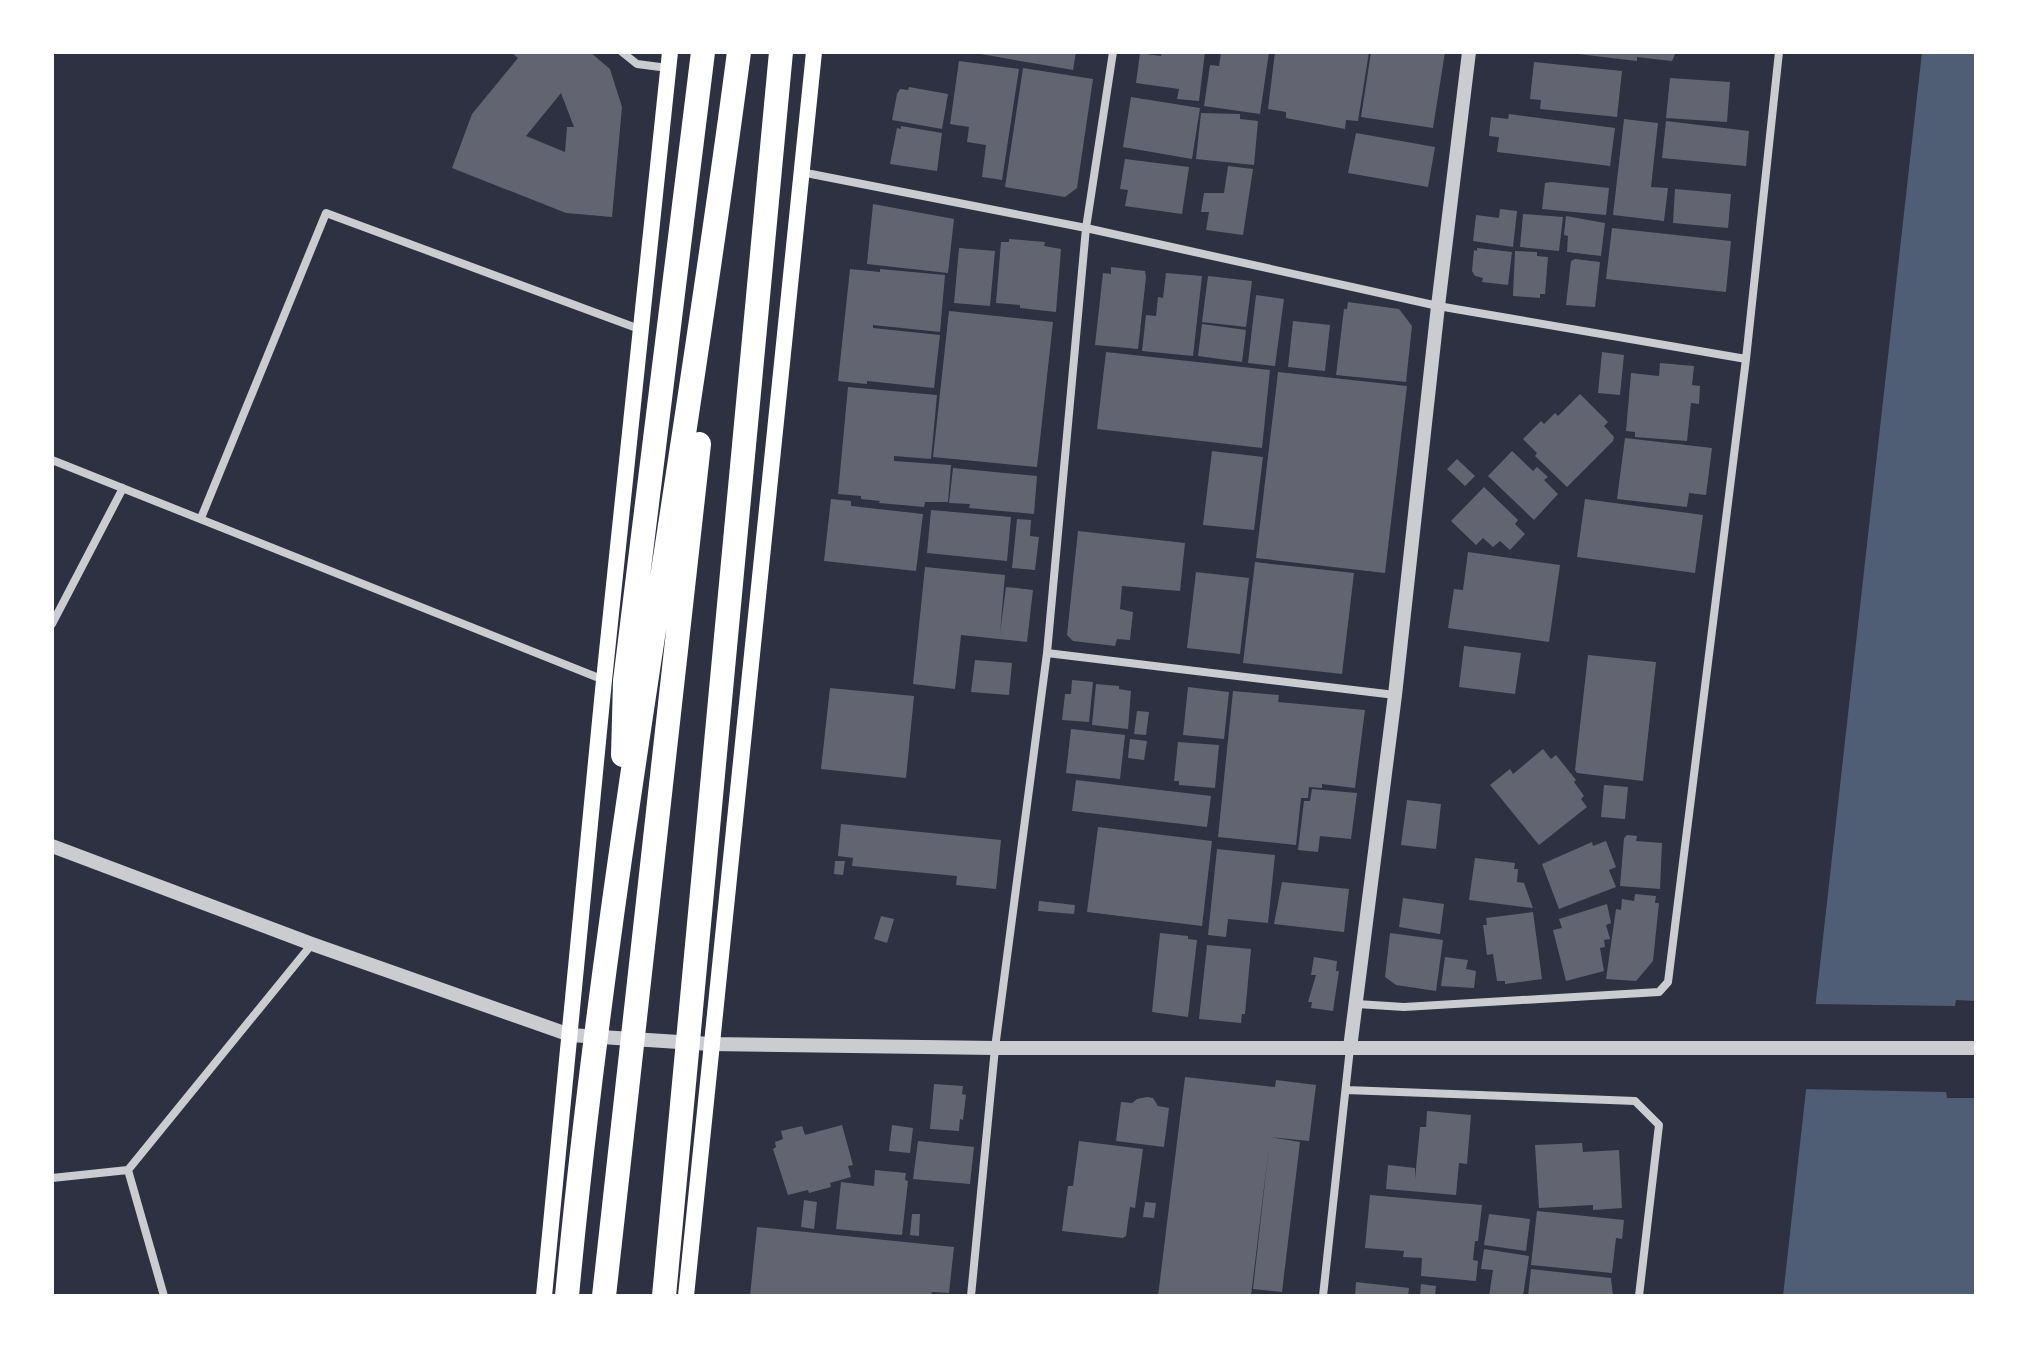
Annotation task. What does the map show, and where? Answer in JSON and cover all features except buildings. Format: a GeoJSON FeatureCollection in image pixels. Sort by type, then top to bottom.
{"type":"FeatureCollection","features":[{"type":"Feature","properties":{"kind":"highway"},"geometry":{"type":"LineString","coordinates":[[621,858],[625,681],[703,52]]}},
{"type":"Feature","properties":{"kind":"highway"},"geometry":{"type":"LineString","coordinates":[[567,1296],[621,858],[713,254],[739,52]]}},
{"type":"Feature","properties":{"kind":"highway"},"geometry":{"type":"LineString","coordinates":[[664,1296],[781,52]]}},
{"type":"Feature","properties":{"kind":"highway"},"geometry":{"type":"LineString","coordinates":[[604,1296],[695,490],[713,254]]}},
{"type":"Feature","properties":{"kind":"main road"},"geometry":{"type":"LineString","coordinates":[[686,1296],[814,52]]}},
{"type":"Feature","properties":{"kind":"main road"},"geometry":{"type":"LineString","coordinates":[[544,1296],[669,60]]}},
{"type":"Feature","properties":{"kind":"street"},"geometry":{"type":"LineString","coordinates":[[622,52],[637,64],[669,60]]}},
{"type":"Feature","properties":{"kind":"street"},"geometry":{"type":"LineString","coordinates":[[971,1296],[995,1048],[1047,653],[1086,228],[1113,52]]}},
{"type":"Feature","properties":{"kind":"street"},"geometry":{"type":"LineString","coordinates":[[1323,1296],[1469,52]]}},
{"type":"Feature","properties":{"kind":"street"},"geometry":{"type":"LineString","coordinates":[[1357,1004],[1404,1007],[1659,992],[1668,982],[1746,359],[1779,52]]}},
{"type":"Feature","properties":{"kind":"street"},"geometry":{"type":"LineString","coordinates":[[801,172],[1086,228],[1438,306],[1746,359]]}},
{"type":"Feature","properties":{"kind":"street"},"geometry":{"type":"LineString","coordinates":[[201,518],[326,213],[642,330]]}},
{"type":"Feature","properties":{"kind":"street"},"geometry":{"type":"LineString","coordinates":[[52,460],[604,680]]}},
{"type":"Feature","properties":{"kind":"street"},"geometry":{"type":"LineString","coordinates":[[52,624],[123,488]]}},
{"type":"Feature","properties":{"kind":"street"},"geometry":{"type":"LineString","coordinates":[[1047,653],[1395,695]]}},
{"type":"Feature","properties":{"kind":"street"},"geometry":{"type":"LineString","coordinates":[[52,846],[312,944],[570,1035],[710,1044],[995,1048],[1976,1048]]}},
{"type":"Feature","properties":{"kind":"street"},"geometry":{"type":"LineString","coordinates":[[52,1178],[128,1170],[312,944]]}},
{"type":"Feature","properties":{"kind":"street"},"geometry":{"type":"LineString","coordinates":[[1346,1090],[1635,1101],[1659,1125],[1639,1296]]}},
{"type":"Feature","properties":{"kind":"street"},"geometry":{"type":"LineString","coordinates":[[128,1170],[164,1296]]}},
{"type":"Feature","properties":{"kind":"water"},"geometry":{"type":"Polygon","coordinates":[[[1922,52],[1976,52],[1976,1296],[1783,1296],[1922,52]]]}},
{"type":"Feature","properties":{"kind":"pier"},"geometry":{"type":"Polygon","coordinates":[[[1956,1000],[1976,1001],[1975,1098],[1947,1098],[1946,1092],[1802,1089],[1811,1004],[1955,1006],[1956,1000]]]}}]}
